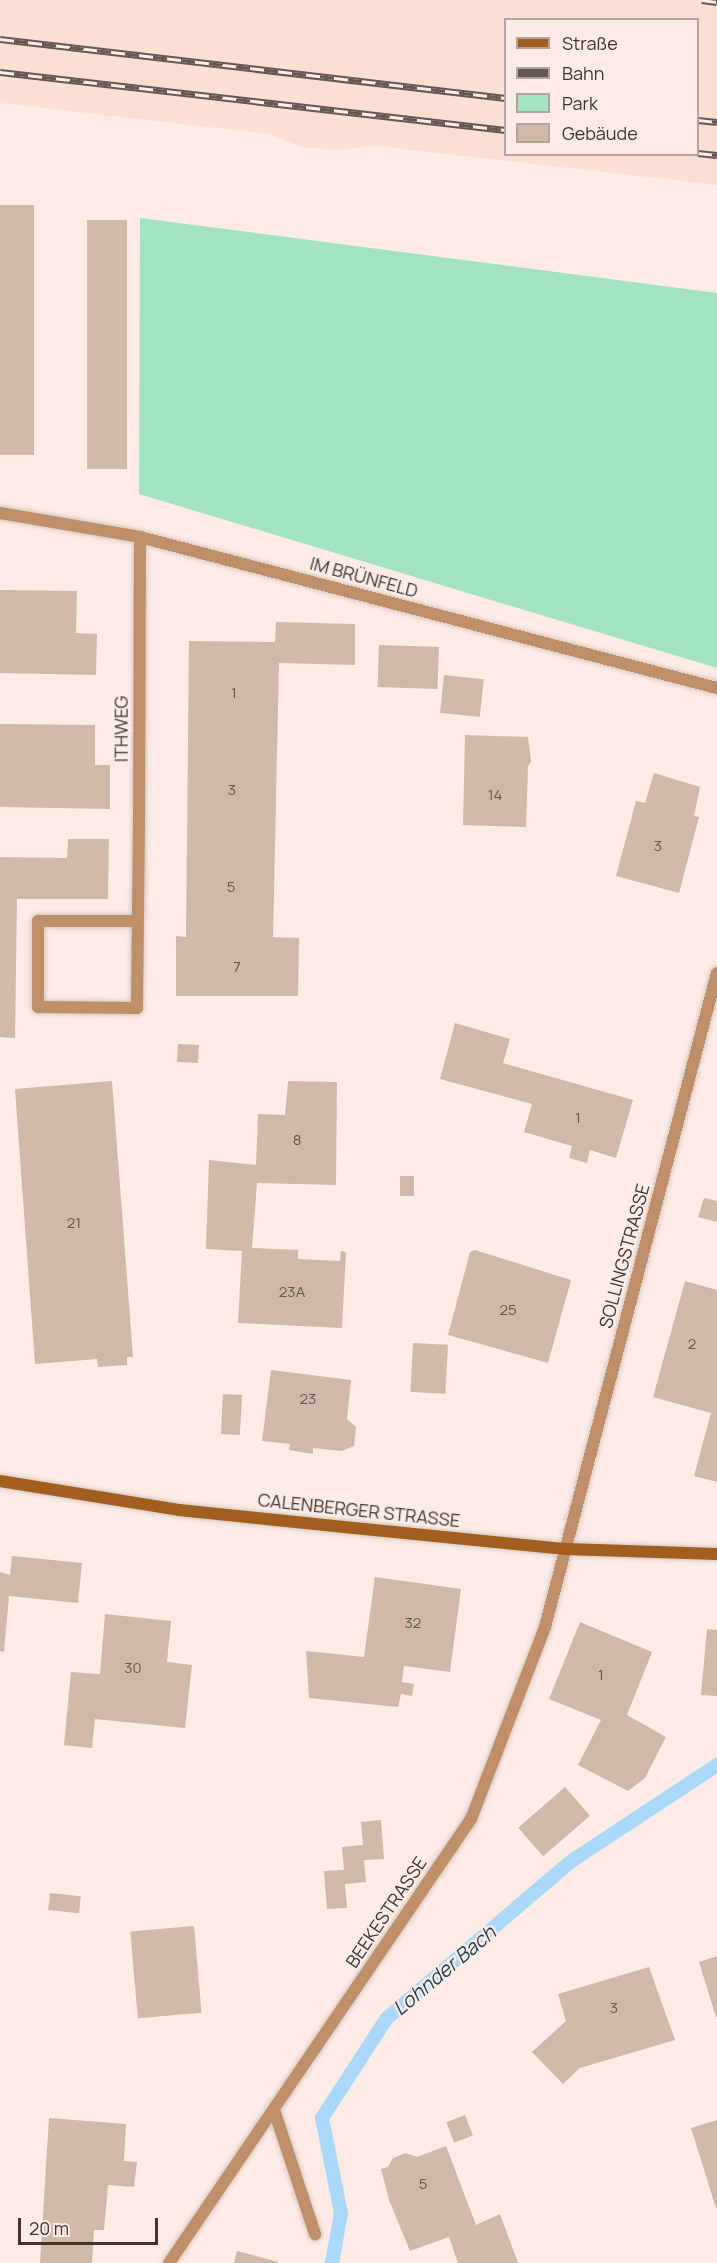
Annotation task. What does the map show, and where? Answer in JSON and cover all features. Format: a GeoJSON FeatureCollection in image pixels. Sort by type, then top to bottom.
{"type":"FeatureCollection","features":[{"type":"Feature","properties":{"kind":"street","name":"IM BRÜNFELD"},"geometry":{"type":"LineString","coordinates":[[0,513],[140,537],[717,688]]}},
{"type":"Feature","properties":{"kind":"street","name":"ITHWEG"},"geometry":{"type":"LineString","coordinates":[[138,921],[38,921],[38,1007],[137,1008],[138,921],[140,537]]}},
{"type":"Feature","properties":{"kind":"street","name":"SOLLINGSTRASSE"},"geometry":{"type":"LineString","coordinates":[[566,1549],[717,973]]}},
{"type":"Feature","properties":{"kind":"street","name":"CALENBERGER STRASSE"},"geometry":{"type":"LineString","coordinates":[[0,1481],[179,1510],[566,1549],[717,1554]]}},
{"type":"Feature","properties":{"kind":"street","name":"BEEKESTRASSE"},"geometry":{"type":"LineString","coordinates":[[169,2263],[471,1819],[545,1627],[566,1549]]}},
{"type":"Feature","properties":{"kind":"street"},"geometry":{"type":"LineString","coordinates":[[274,2110],[315,2234]]}},
{"type":"Feature","properties":{"kind":"shaded area"},"geometry":{"type":"Polygon","coordinates":[[[0,0],[717,0],[717,185],[376,146],[340,150],[301,147],[269,134],[0,103],[0,0]]]}},
{"type":"Feature","properties":{"kind":"green space"},"geometry":{"type":"Polygon","coordinates":[[[140,218],[717,293],[717,668],[139,494],[140,218]]]}},
{"type":"Feature","properties":{"kind":"building"},"geometry":{"type":"Polygon","coordinates":[[[0,205],[34,205],[34,455],[0,455],[0,205]]]}},
{"type":"Feature","properties":{"kind":"building"},"geometry":{"type":"Polygon","coordinates":[[[87,220],[127,220],[127,469],[87,469],[87,220]]]}},
{"type":"Feature","properties":{"kind":"building"},"geometry":{"type":"Polygon","coordinates":[[[0,590],[77,591],[76,633],[97,634],[96,675],[0,673],[0,590]]]}},
{"type":"Feature","properties":{"kind":"building"},"geometry":{"type":"Polygon","coordinates":[[[276,622],[355,624],[355,665],[279,663],[273,937],[299,938],[298,996],[176,996],[176,936],[186,937],[189,641],[275,642],[276,622]]]}},
{"type":"Feature","properties":{"kind":"building"},"geometry":{"type":"Polygon","coordinates":[[[379,645],[439,647],[437,689],[378,687],[379,645]]]}},
{"type":"Feature","properties":{"kind":"building"},"geometry":{"type":"Polygon","coordinates":[[[444,675],[484,679],[480,717],[440,713],[444,675]]]}},
{"type":"Feature","properties":{"kind":"building"},"geometry":{"type":"Polygon","coordinates":[[[0,724],[95,725],[95,765],[110,765],[110,809],[0,807],[0,724]]]}},
{"type":"Feature","properties":{"kind":"building"},"geometry":{"type":"Polygon","coordinates":[[[465,735],[528,737],[531,762],[528,766],[526,827],[463,825],[465,735]]]}},
{"type":"Feature","properties":{"kind":"building"},"geometry":{"type":"Polygon","coordinates":[[[654,773],[700,787],[694,816],[699,817],[679,893],[616,876],[636,801],[645,803],[654,773]]]}},
{"type":"Feature","properties":{"kind":"building"},"geometry":{"type":"Polygon","coordinates":[[[68,839],[109,839],[108,899],[17,899],[15,1038],[0,1037],[0,857],[67,858],[68,839]]]}},
{"type":"Feature","properties":{"kind":"building"},"geometry":{"type":"Polygon","coordinates":[[[455,1023],[510,1039],[503,1063],[633,1100],[616,1158],[590,1150],[587,1163],[569,1158],[572,1146],[524,1132],[532,1104],[440,1079],[455,1023]]]}},
{"type":"Feature","properties":{"kind":"building"},"geometry":{"type":"Polygon","coordinates":[[[178,1044],[199,1045],[198,1063],[177,1062],[178,1044]]]}},
{"type":"Feature","properties":{"kind":"building"},"geometry":{"type":"Polygon","coordinates":[[[112,1081],[133,1357],[127,1357],[127,1365],[98,1367],[97,1359],[35,1364],[15,1089],[112,1081]]]}},
{"type":"Feature","properties":{"kind":"building"},"geometry":{"type":"Polygon","coordinates":[[[288,1081],[337,1082],[336,1185],[257,1183],[252,1248],[298,1250],[298,1259],[340,1261],[341,1251],[346,1252],[342,1328],[238,1323],[242,1251],[206,1249],[209,1160],[256,1165],[258,1114],[285,1115],[288,1081]]]}},
{"type":"Feature","properties":{"kind":"building"},"geometry":{"type":"Polygon","coordinates":[[[400,1176],[414,1176],[414,1196],[400,1196],[400,1176]]]}},
{"type":"Feature","properties":{"kind":"building"},"geometry":{"type":"Polygon","coordinates":[[[704,1198],[717,1201],[717,1222],[698,1217],[704,1198]]]}},
{"type":"Feature","properties":{"kind":"building"},"geometry":{"type":"Polygon","coordinates":[[[475,1250],[571,1280],[548,1363],[448,1335],[470,1252],[475,1250]]]}},
{"type":"Feature","properties":{"kind":"building"},"geometry":{"type":"Polygon","coordinates":[[[685,1281],[717,1290],[717,1482],[694,1476],[711,1413],[653,1397],[685,1281]]]}},
{"type":"Feature","properties":{"kind":"building"},"geometry":{"type":"Polygon","coordinates":[[[413,1343],[448,1345],[445,1394],[410,1392],[413,1343]]]}},
{"type":"Feature","properties":{"kind":"building"},"geometry":{"type":"Polygon","coordinates":[[[271,1370],[351,1380],[347,1419],[356,1427],[354,1446],[342,1451],[313,1448],[313,1454],[289,1450],[290,1444],[262,1441],[271,1370]]]}},
{"type":"Feature","properties":{"kind":"building"},"geometry":{"type":"Polygon","coordinates":[[[223,1394],[242,1395],[240,1435],[221,1434],[223,1394]]]}},
{"type":"Feature","properties":{"kind":"building"},"geometry":{"type":"Polygon","coordinates":[[[12,1556],[82,1563],[78,1603],[9,1596],[4,1652],[0,1651],[0,1572],[10,1575],[12,1556]]]}},
{"type":"Feature","properties":{"kind":"building"},"geometry":{"type":"Polygon","coordinates":[[[375,1577],[461,1589],[450,1672],[404,1666],[402,1682],[414,1684],[412,1696],[401,1694],[398,1707],[309,1698],[306,1651],[364,1657],[375,1577]]]}},
{"type":"Feature","properties":{"kind":"building"},"geometry":{"type":"Polygon","coordinates":[[[105,1614],[171,1621],[167,1662],[192,1665],[185,1728],[95,1719],[92,1748],[64,1745],[71,1672],[100,1674],[105,1614]]]}},
{"type":"Feature","properties":{"kind":"building"},"geometry":{"type":"Polygon","coordinates":[[[580,1622],[652,1652],[627,1715],[666,1737],[645,1778],[628,1791],[578,1765],[601,1720],[549,1699],[580,1622]]]}},
{"type":"Feature","properties":{"kind":"building"},"geometry":{"type":"Polygon","coordinates":[[[707,1629],[717,1630],[717,1696],[701,1695],[707,1629]]]}},
{"type":"Feature","properties":{"kind":"building"},"geometry":{"type":"Polygon","coordinates":[[[565,1787],[590,1816],[543,1856],[518,1828],[565,1787]]]}},
{"type":"Feature","properties":{"kind":"building"},"geometry":{"type":"Polygon","coordinates":[[[381,1820],[384,1859],[364,1860],[366,1882],[345,1884],[347,1908],[327,1909],[324,1871],[344,1870],[342,1847],[363,1845],[361,1822],[381,1820]]]}},
{"type":"Feature","properties":{"kind":"building"},"geometry":{"type":"Polygon","coordinates":[[[50,1893],[81,1896],[79,1913],[48,1910],[50,1893]]]}},
{"type":"Feature","properties":{"kind":"building"},"geometry":{"type":"Polygon","coordinates":[[[194,1926],[202,2013],[138,2018],[130,1932],[194,1926]]]}},
{"type":"Feature","properties":{"kind":"building"},"geometry":{"type":"Polygon","coordinates":[[[717,1956],[717,2017],[716,2017],[699,1962],[717,1956]]]}},
{"type":"Feature","properties":{"kind":"building"},"geometry":{"type":"Polygon","coordinates":[[[649,1967],[675,2040],[580,2068],[563,2084],[532,2052],[566,2021],[558,1994],[649,1967]]]}},
{"type":"Feature","properties":{"kind":"building"},"geometry":{"type":"Polygon","coordinates":[[[465,2115],[473,2136],[454,2143],[446,2122],[465,2115]]]}},
{"type":"Feature","properties":{"kind":"building"},"geometry":{"type":"Polygon","coordinates":[[[49,2118],[126,2124],[124,2161],[137,2162],[134,2187],[108,2185],[104,2230],[94,2230],[92,2263],[40,2263],[49,2118]]]}},
{"type":"Feature","properties":{"kind":"building"},"geometry":{"type":"Polygon","coordinates":[[[717,2120],[717,2208],[716,2208],[691,2128],[717,2120]]]}},
{"type":"Feature","properties":{"kind":"building"},"geometry":{"type":"Polygon","coordinates":[[[446,2146],[476,2225],[500,2214],[518,2263],[458,2263],[449,2237],[410,2251],[389,2200],[381,2169],[388,2167],[393,2158],[406,2153],[417,2157],[446,2146]]]}},
{"type":"Feature","properties":{"kind":"building"},"geometry":{"type":"Polygon","coordinates":[[[237,2251],[278,2262],[278,2263],[234,2263],[237,2251]]]}},
{"type":"Feature","properties":{"kind":"waterway","name":"Lohnder Bach"},"geometry":{"type":"LineString","coordinates":[[332,2263],[341,2213],[322,2118],[387,2018],[570,1862],[717,1765]]}},
{"type":"Feature","properties":{"kind":"railway"},"geometry":{"type":"LineString","coordinates":[[702,0],[717,2]]}},
{"type":"Feature","properties":{"kind":"railway"},"geometry":{"type":"LineString","coordinates":[[0,39],[504,98]]}},
{"type":"Feature","properties":{"kind":"railway"},"geometry":{"type":"LineString","coordinates":[[0,72],[504,130]]}},
{"type":"Feature","properties":{"kind":"railway"},"geometry":{"type":"LineString","coordinates":[[699,120],[717,122]]}},
{"type":"Feature","properties":{"kind":"railway"},"geometry":{"type":"LineString","coordinates":[[699,153],[717,155]]}}]}
